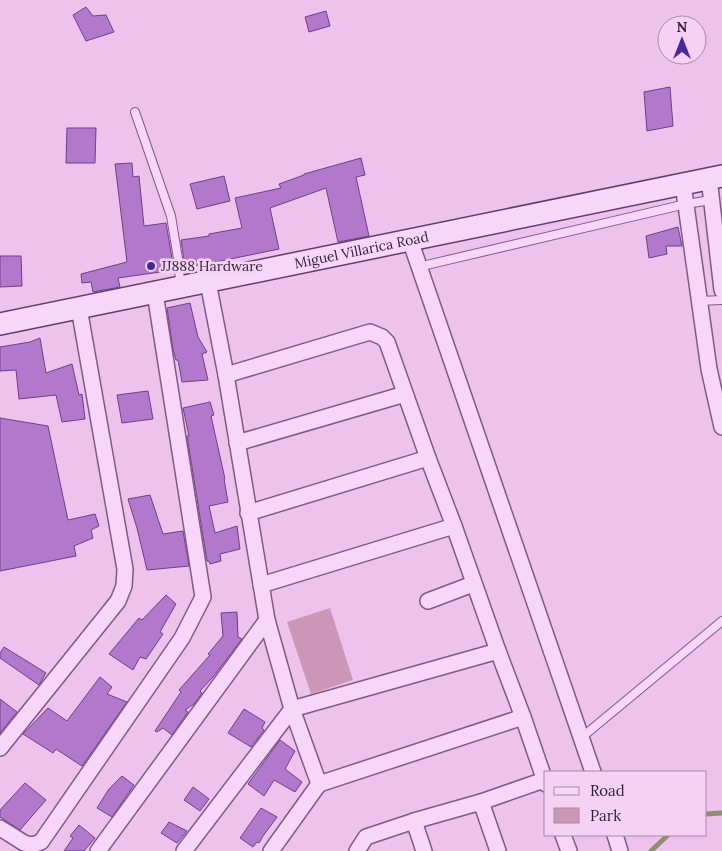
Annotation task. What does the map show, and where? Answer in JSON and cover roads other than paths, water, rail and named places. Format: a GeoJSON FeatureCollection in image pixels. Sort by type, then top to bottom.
{"type":"FeatureCollection","features":[{"type":"Feature","properties":{"kind":"main road","name":"Miguel Villarica Road"},"geometry":{"type":"LineString","coordinates":[[0,324],[410,240],[685,194],[715,177]]}},
{"type":"Feature","properties":{"kind":"street"},"geometry":{"type":"LineString","coordinates":[[715,177],[711,200],[722,290]]}},
{"type":"Feature","properties":{"kind":"street"},"geometry":{"type":"LineString","coordinates":[[685,194],[709,369],[722,427]]}},
{"type":"Feature","properties":{"kind":"street"},"geometry":{"type":"LineString","coordinates":[[410,240],[593,771]]}},
{"type":"Feature","properties":{"kind":"street"},"geometry":{"type":"LineString","coordinates":[[208,282],[226,375],[267,620],[292,709],[319,784]]}},
{"type":"Feature","properties":{"kind":"street"},"geometry":{"type":"LineString","coordinates":[[0,828],[24,843],[32,845],[41,842],[182,638],[203,597],[155,293]]}},
{"type":"Feature","properties":{"kind":"street"},"geometry":{"type":"LineString","coordinates":[[0,748],[118,601],[124,586],[125,569],[80,308]]}},
{"type":"Feature","properties":{"kind":"street"},"geometry":{"type":"LineString","coordinates":[[226,375],[370,332],[382,337],[387,342],[544,779]]}},
{"type":"Feature","properties":{"kind":"street"},"geometry":{"type":"LineString","coordinates":[[237,443],[405,394]]}},
{"type":"Feature","properties":{"kind":"street"},"geometry":{"type":"LineString","coordinates":[[248,512],[428,458]]}},
{"type":"Feature","properties":{"kind":"street"},"geometry":{"type":"LineString","coordinates":[[261,585],[454,526]]}},
{"type":"Feature","properties":{"kind":"street"},"geometry":{"type":"LineString","coordinates":[[428,601],[473,584]]}},
{"type":"Feature","properties":{"kind":"street"},"geometry":{"type":"LineString","coordinates":[[98,851],[267,620]]}},
{"type":"Feature","properties":{"kind":"street"},"geometry":{"type":"LineString","coordinates":[[184,851],[292,709],[498,651]]}},
{"type":"Feature","properties":{"kind":"street"},"geometry":{"type":"LineString","coordinates":[[271,851],[319,784],[523,717]]}},
{"type":"Feature","properties":{"kind":"street"},"geometry":{"type":"LineString","coordinates":[[357,851],[366,837],[544,782]]}},
{"type":"Feature","properties":{"kind":"street"},"geometry":{"type":"LineString","coordinates":[[481,802],[498,851]]}},
{"type":"Feature","properties":{"kind":"street"},"geometry":{"type":"LineString","coordinates":[[414,821],[424,851]]}},
{"type":"Feature","properties":{"kind":"street"},"geometry":{"type":"LineString","coordinates":[[564,836],[569,851]]}},
{"type":"Feature","properties":{"kind":"street"},"geometry":{"type":"LineString","coordinates":[[615,836],[620,851]]}},
{"type":"Feature","properties":{"kind":"lane"},"geometry":{"type":"LineString","coordinates":[[135,112],[172,216],[179,265],[180,288]]}},
{"type":"Feature","properties":{"kind":"lane"},"geometry":{"type":"LineString","coordinates":[[418,267],[685,194],[711,200]]}},
{"type":"Feature","properties":{"kind":"lane"},"geometry":{"type":"LineString","coordinates":[[699,301],[722,300]]}},
{"type":"Feature","properties":{"kind":"lane"},"geometry":{"type":"LineString","coordinates":[[581,738],[722,621]]}},
{"type":"Feature","properties":{"kind":"waterway"},"geometry":{"type":"LineString","coordinates":[[707,814],[722,813]]}},
{"type":"Feature","properties":{"kind":"waterway"},"geometry":{"type":"LineString","coordinates":[[651,851],[667,836]]}},
{"type":"Feature","properties":{"kind":"place","name":"JJ888 Hardware"},"geometry":{"type":"Point","coordinates":[151,266]}}]}
